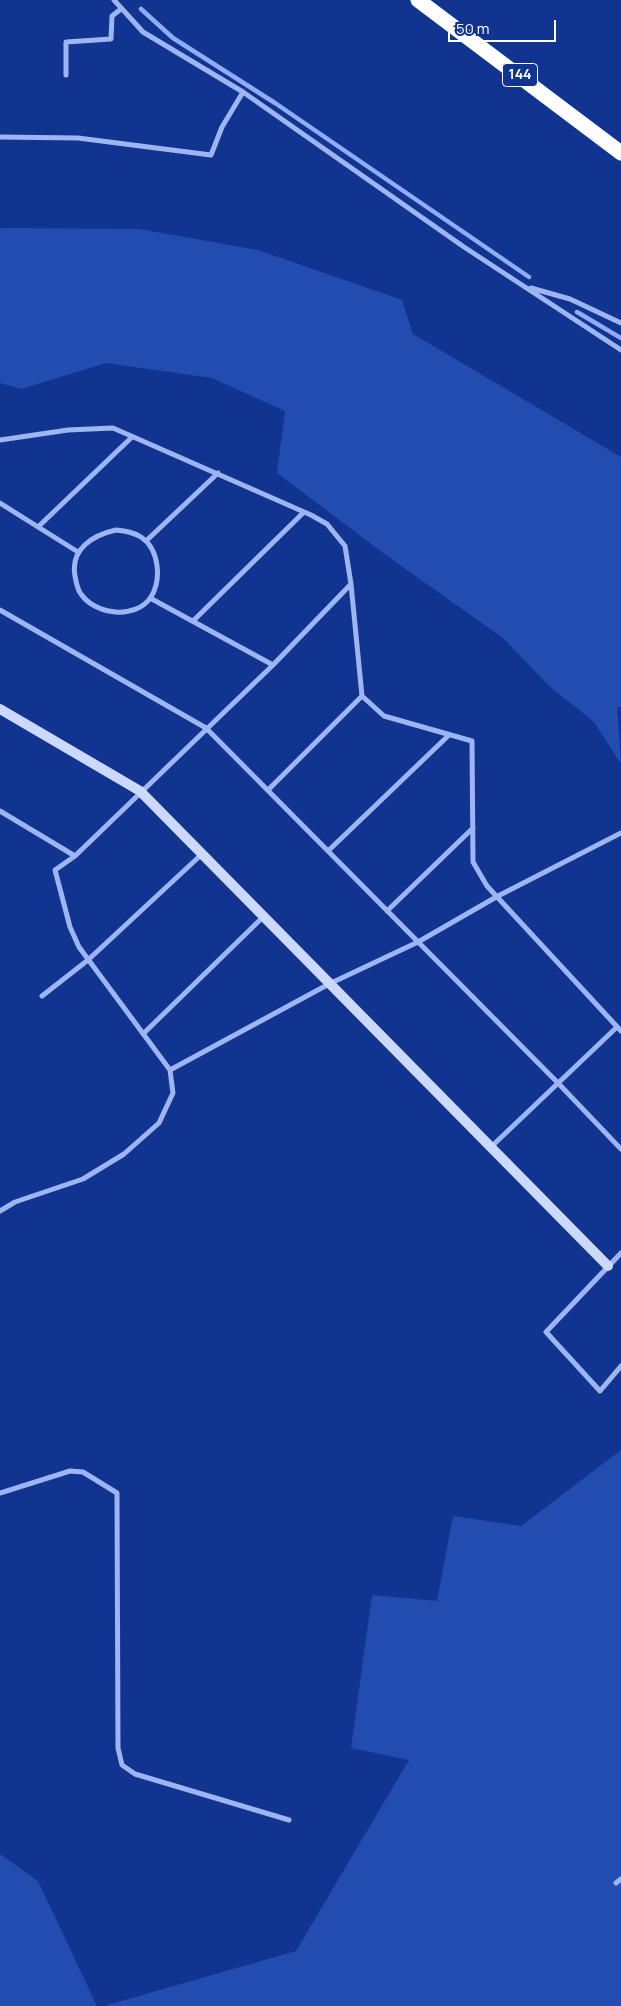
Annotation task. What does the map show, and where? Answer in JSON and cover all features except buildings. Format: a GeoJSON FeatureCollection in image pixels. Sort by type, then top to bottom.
{"type":"FeatureCollection","features":[{"type":"Feature","properties":{"kind":"highway","name":"144"},"geometry":{"type":"LineString","coordinates":[[418,0],[621,153]]}},
{"type":"Feature","properties":{"kind":"street"},"geometry":{"type":"LineString","coordinates":[[114,0],[143,32],[243,92],[464,247],[621,350]]}},
{"type":"Feature","properties":{"kind":"street"},"geometry":{"type":"LineString","coordinates":[[66,75],[66,42],[111,39],[112,16],[121,9]]}},
{"type":"Feature","properties":{"kind":"street"},"geometry":{"type":"LineString","coordinates":[[0,137],[78,138],[211,155],[222,127],[243,92]]}},
{"type":"Feature","properties":{"kind":"street"},"geometry":{"type":"LineString","coordinates":[[525,287],[570,299],[621,323]]}},
{"type":"Feature","properties":{"kind":"street"},"geometry":{"type":"LineString","coordinates":[[0,440],[68,430],[113,428],[304,512],[327,524],[345,546],[351,584],[362,696],[384,716],[472,742],[473,862],[487,886],[619,1029],[558,1083],[491,1148]]}},
{"type":"Feature","properties":{"kind":"street"},"geometry":{"type":"LineString","coordinates":[[38,527],[132,437]]}},
{"type":"Feature","properties":{"kind":"street"},"geometry":{"type":"LineString","coordinates":[[146,541],[218,473]]}},
{"type":"Feature","properties":{"kind":"street"},"geometry":{"type":"LineString","coordinates":[[0,504],[78,552]]}},
{"type":"Feature","properties":{"kind":"street"},"geometry":{"type":"LineString","coordinates":[[193,621],[304,512]]}},
{"type":"Feature","properties":{"kind":"street"},"geometry":{"type":"LineString","coordinates":[[116,530],[129,531],[146,541],[151,547],[156,561],[157,576],[150,598],[137,607],[122,612],[107,612],[93,606],[80,594],[74,570],[78,552],[89,540],[116,530]]}},
{"type":"Feature","properties":{"kind":"street"},"geometry":{"type":"LineString","coordinates":[[0,1211],[15,1202],[83,1180],[124,1154],[159,1123],[173,1092],[170,1070],[88,960],[70,927],[55,870],[75,856],[273,664],[351,584]]}},
{"type":"Feature","properties":{"kind":"street"},"geometry":{"type":"LineString","coordinates":[[150,598],[273,664]]}},
{"type":"Feature","properties":{"kind":"street"},"geometry":{"type":"LineString","coordinates":[[0,610],[206,728],[621,1149]]}},
{"type":"Feature","properties":{"kind":"street"},"geometry":{"type":"LineString","coordinates":[[268,790],[362,696]]}},
{"type":"Feature","properties":{"kind":"street"},"geometry":{"type":"LineString","coordinates":[[0,709],[140,791],[608,1266]]}},
{"type":"Feature","properties":{"kind":"street"},"geometry":{"type":"LineString","coordinates":[[328,851],[449,735]]}},
{"type":"Feature","properties":{"kind":"street"},"geometry":{"type":"LineString","coordinates":[[0,811],[75,856]]}},
{"type":"Feature","properties":{"kind":"street"},"geometry":{"type":"LineString","coordinates":[[387,911],[473,828]]}},
{"type":"Feature","properties":{"kind":"street"},"geometry":{"type":"LineString","coordinates":[[170,1070],[329,984],[418,942],[498,896],[621,833]]}},
{"type":"Feature","properties":{"kind":"street"},"geometry":{"type":"LineString","coordinates":[[42,996],[88,960],[202,854]]}},
{"type":"Feature","properties":{"kind":"street"},"geometry":{"type":"LineString","coordinates":[[143,1034],[263,917]]}},
{"type":"Feature","properties":{"kind":"street"},"geometry":{"type":"LineString","coordinates":[[621,1253],[546,1332],[600,1390],[621,1366]]}},
{"type":"Feature","properties":{"kind":"street"},"geometry":{"type":"LineString","coordinates":[[0,1492],[70,1472],[82,1472],[117,1493],[118,1748],[122,1766],[135,1774],[289,1820]]}},
{"type":"Feature","properties":{"kind":"street"},"geometry":{"type":"LineString","coordinates":[[616,1883],[621,1879]]}},
{"type":"Feature","properties":{"kind":"shaded area"},"geometry":{"type":"Polygon","coordinates":[[[0,228],[139,229],[258,250],[402,300],[413,334],[621,457],[621,707],[617,707],[621,764],[594,722],[548,685],[503,638],[383,553],[277,473],[285,411],[212,378],[106,363],[21,389],[0,383],[0,228]]]}},
{"type":"Feature","properties":{"kind":"shaded area"},"geometry":{"type":"Polygon","coordinates":[[[621,1450],[621,2006],[104,2006],[296,1951],[409,1760],[351,1748],[372,1595],[437,1601],[453,1516],[521,1526],[621,1450]]]}},
{"type":"Feature","properties":{"kind":"shaded area"},"geometry":{"type":"Polygon","coordinates":[[[0,1854],[38,1881],[97,2006],[0,2006],[0,1854]]]}},
{"type":"Feature","properties":{"kind":"waterway"},"geometry":{"type":"LineString","coordinates":[[141,9],[173,38],[275,103],[529,277]]}},
{"type":"Feature","properties":{"kind":"waterway"},"geometry":{"type":"LineString","coordinates":[[577,312],[621,338]]}}]}
